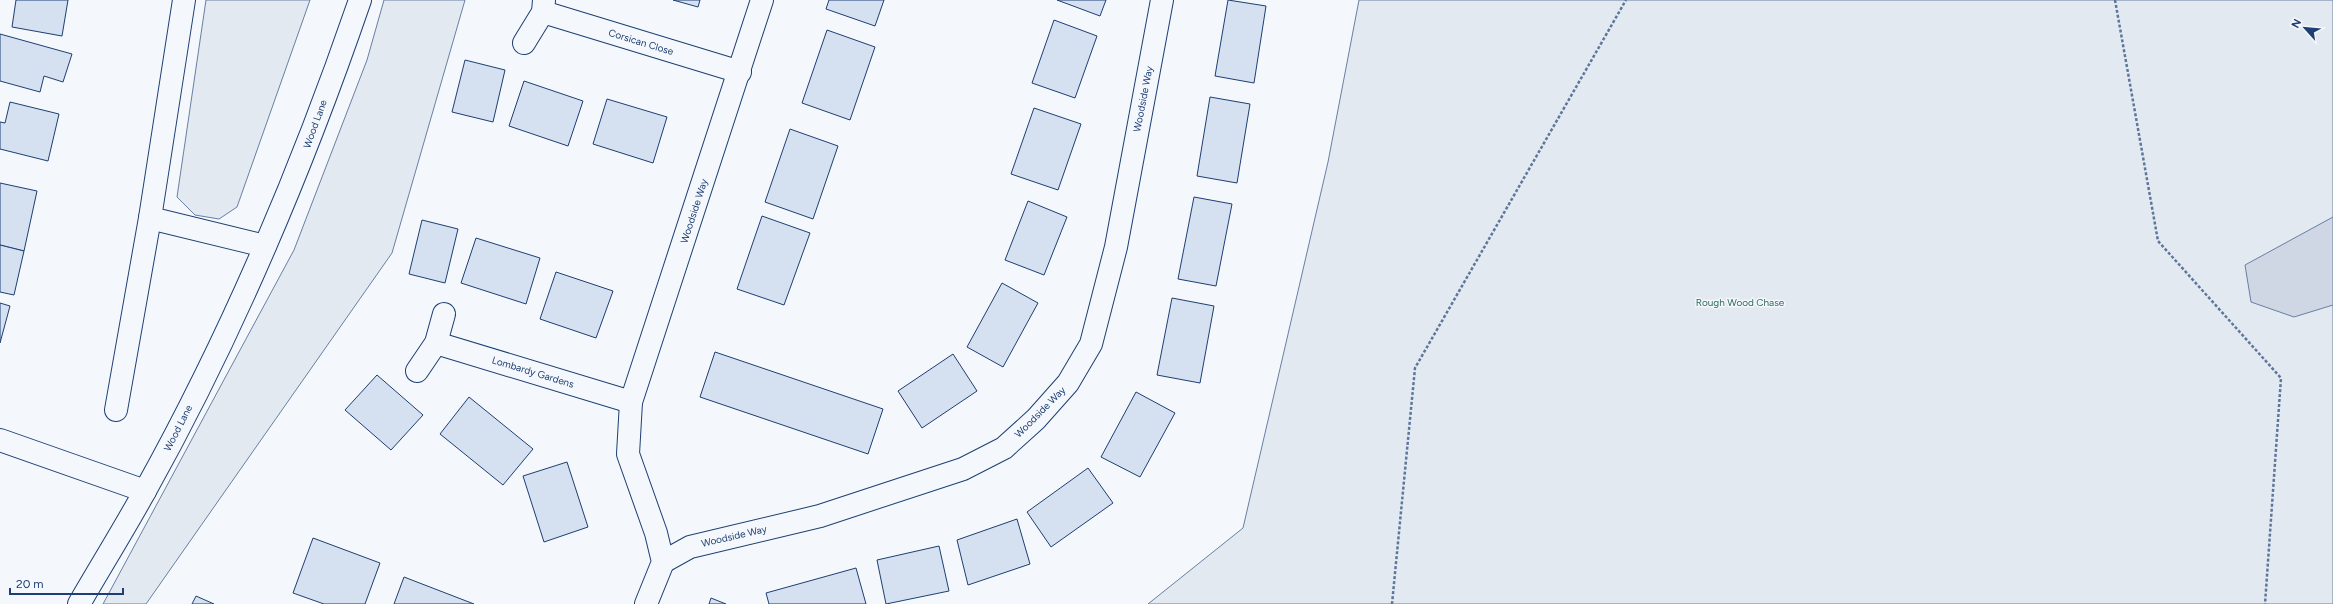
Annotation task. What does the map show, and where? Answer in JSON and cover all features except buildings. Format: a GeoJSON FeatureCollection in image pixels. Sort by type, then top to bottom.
{"type":"FeatureCollection","features":[{"type":"Feature","properties":{"kind":"street"},"geometry":{"type":"LineString","coordinates":[[116,410],[150,218],[184,0]]}},
{"type":"Feature","properties":{"kind":"street","name":"Wood Lane"},"geometry":{"type":"LineString","coordinates":[[79,604],[145,491],[203,378],[265,246],[309,143],[360,0]]}},
{"type":"Feature","properties":{"kind":"street","name":"Woodside Way"},"geometry":{"type":"LineString","coordinates":[[762,0],[740,72],[631,402],[628,454],[656,533],[663,562],[690,547],[820,516],[963,469],[1004,448],[1036,419],[1068,383],[1091,344],[1116,247],[1162,0]]}},
{"type":"Feature","properties":{"kind":"street","name":"Corsican Close"},"geometry":{"type":"LineString","coordinates":[[524,43],[543,6],[740,72]]}},
{"type":"Feature","properties":{"kind":"street"},"geometry":{"type":"LineString","coordinates":[[150,218],[265,246]]}},
{"type":"Feature","properties":{"kind":"street"},"geometry":{"type":"LineString","coordinates":[[417,371],[436,343],[444,314]]}},
{"type":"Feature","properties":{"kind":"street","name":"Lombardy Gardens"},"geometry":{"type":"LineString","coordinates":[[436,343],[631,402]]}},
{"type":"Feature","properties":{"kind":"street"},"geometry":{"type":"LineString","coordinates":[[0,440],[145,491]]}},
{"type":"Feature","properties":{"kind":"street"},"geometry":{"type":"LineString","coordinates":[[646,604],[663,562]]}},
{"type":"Feature","properties":{"kind":"path"},"geometry":{"type":"LineString","coordinates":[[1392,604],[1415,368],[1626,0]]}},
{"type":"Feature","properties":{"kind":"path"},"geometry":{"type":"LineString","coordinates":[[2115,0],[2158,241],[2281,378],[2265,604]]}},
{"type":"Feature","properties":{"kind":"green space"},"geometry":{"type":"Polygon","coordinates":[[[206,0],[310,0],[237,207],[219,219],[195,215],[177,197],[206,0]]]}},
{"type":"Feature","properties":{"kind":"green space"},"geometry":{"type":"Polygon","coordinates":[[[384,0],[465,0],[392,253],[146,604],[103,604],[294,250],[367,60],[384,0]]]}},
{"type":"Feature","properties":{"kind":"green space","name":"Rough Wood Chase"},"geometry":{"type":"Polygon","coordinates":[[[1359,0],[2333,0],[2333,604],[1148,604],[1243,528],[1328,162],[1359,0]]]}},
{"type":"Feature","properties":{"kind":"shaded area"},"geometry":{"type":"Polygon","coordinates":[[[2333,217],[2333,305],[2294,317],[2251,302],[2245,265],[2333,217]]]}}]}
